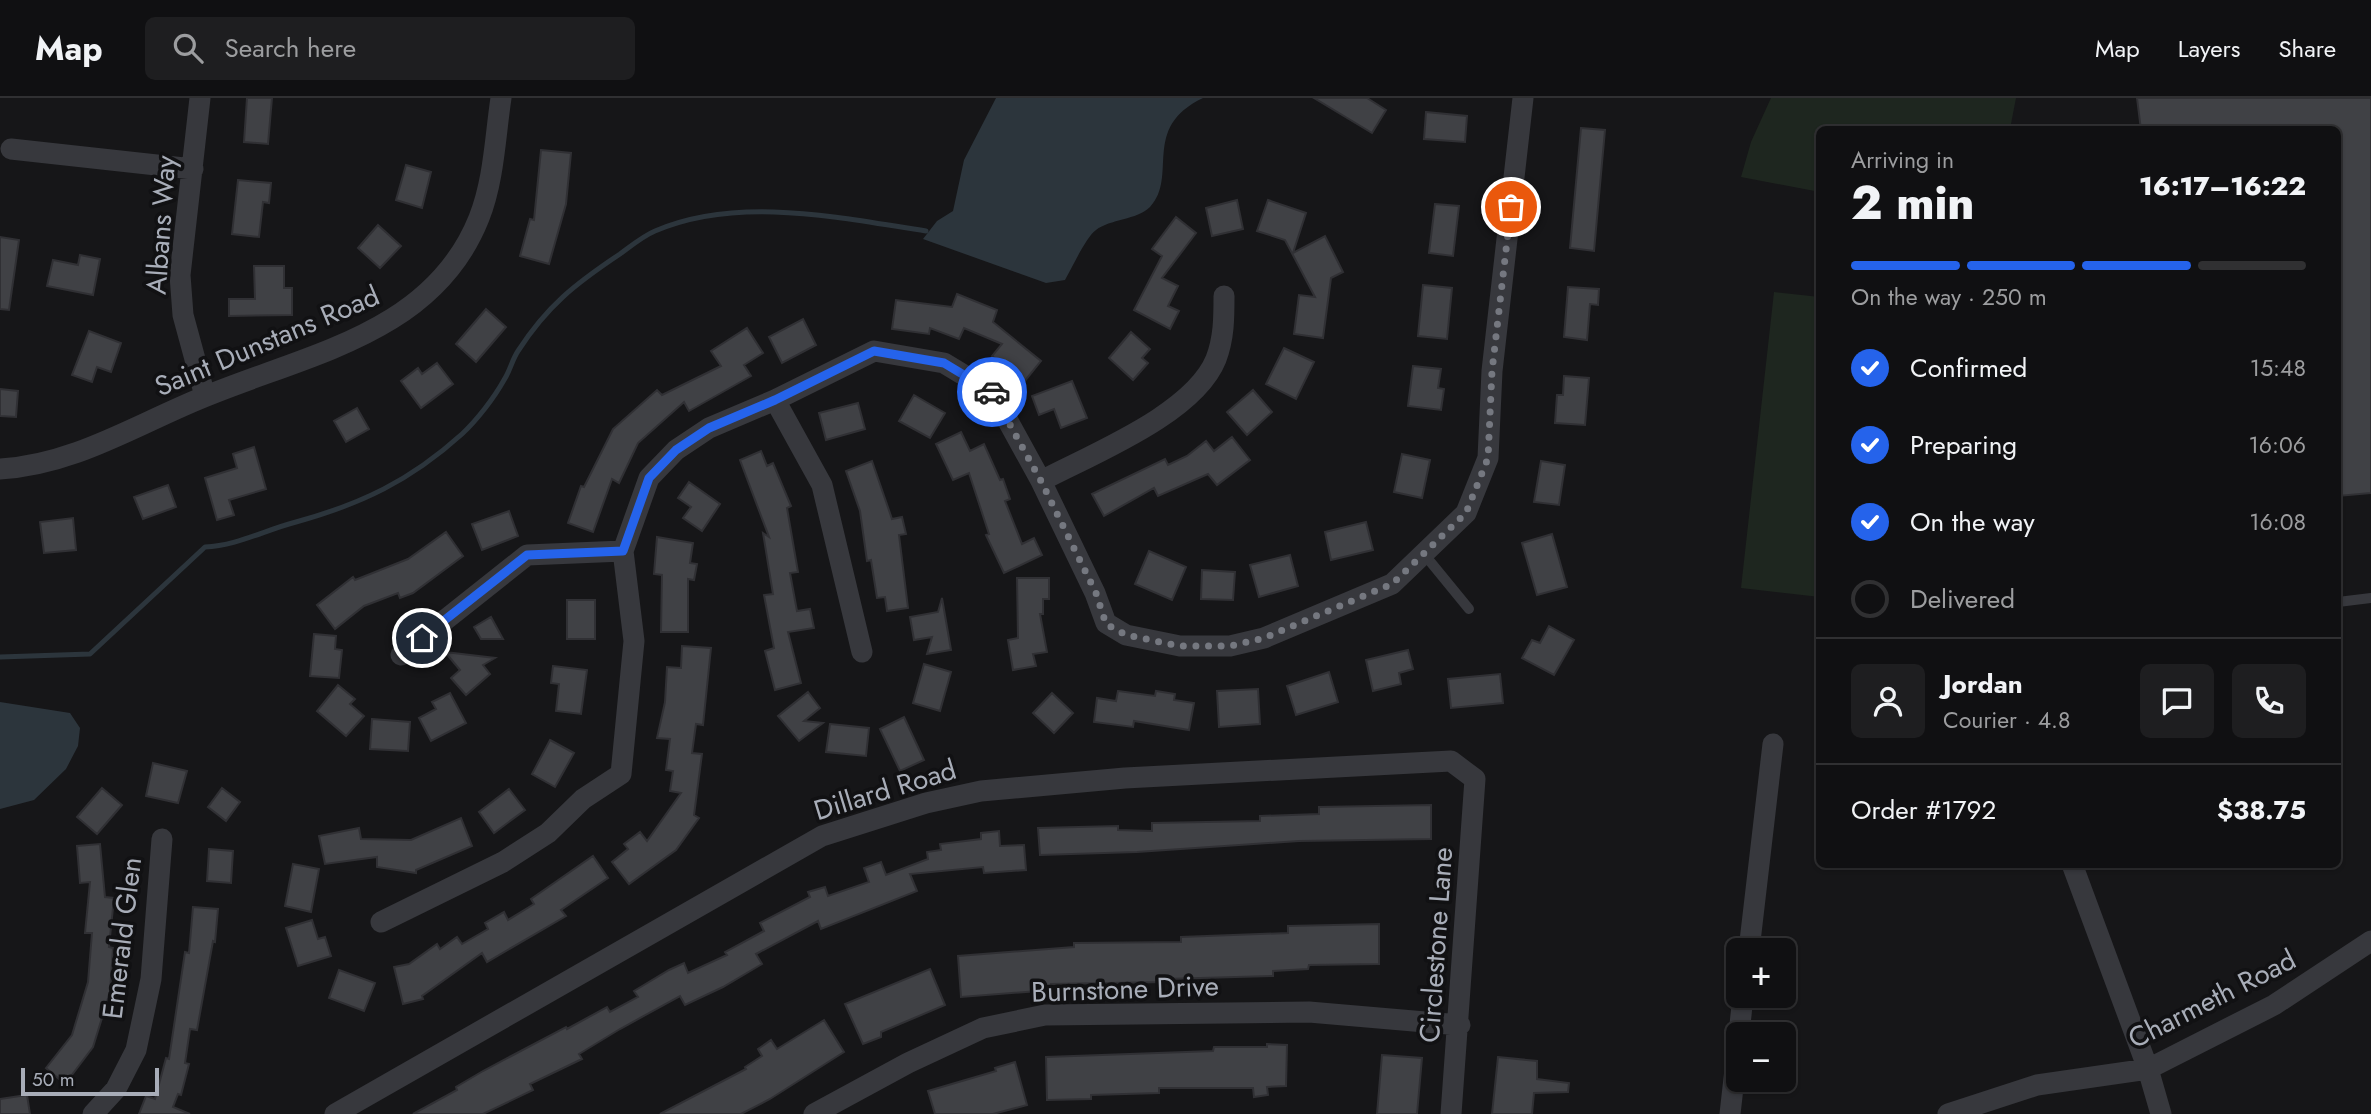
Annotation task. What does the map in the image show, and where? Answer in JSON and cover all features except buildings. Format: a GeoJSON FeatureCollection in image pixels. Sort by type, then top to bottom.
{"type":"FeatureCollection","features":[{"type":"Feature","properties":{"kind":"street","name":"Albans Way"},"geometry":{"type":"LineString","coordinates":[[200,98],[180,275],[183,315],[205,396]]}},
{"type":"Feature","properties":{"kind":"street","name":"Saint Dunstans Road"},"geometry":{"type":"LineString","coordinates":[[0,469],[38,464],[89,450],[205,396],[359,338],[395,319],[428,294],[463,251],[479,218],[491,178],[500,98]]}},
{"type":"Feature","properties":{"kind":"street"},"geometry":{"type":"LineString","coordinates":[[381,922],[503,862],[548,833],[583,799],[621,774],[634,641],[623,551],[649,478],[676,450],[709,428],[775,400],[874,351],[944,363],[992,392],[1041,481],[1096,593],[1106,624],[1126,635],[1180,646],[1230,646],[1264,638],[1392,584],[1466,513],[1488,458],[1492,371],[1523,98]]}},
{"type":"Feature","properties":{"kind":"street"},"geometry":{"type":"LineString","coordinates":[[11,149],[193,169]]}},
{"type":"Feature","properties":{"kind":"street"},"geometry":{"type":"LineString","coordinates":[[1041,481],[1161,418],[1187,399],[1215,361],[1224,328],[1224,296]]}},
{"type":"Feature","properties":{"kind":"street"},"geometry":{"type":"LineString","coordinates":[[775,400],[822,485],[862,652]]}},
{"type":"Feature","properties":{"kind":"street"},"geometry":{"type":"LineString","coordinates":[[401,654],[527,555],[623,551]]}},
{"type":"Feature","properties":{"kind":"street"},"geometry":{"type":"LineString","coordinates":[[1750,938],[1773,744]]}},
{"type":"Feature","properties":{"kind":"street","name":"Dillard Road"},"geometry":{"type":"LineString","coordinates":[[335,1114],[822,836],[926,803],[981,791],[1125,778],[1451,761],[1475,779]]}},
{"type":"Feature","properties":{"kind":"street","name":"Circlestone Lane"},"geometry":{"type":"LineString","coordinates":[[1451,1114],[1460,1025],[1475,779]]}},
{"type":"Feature","properties":{"kind":"street","name":"Emerald Glen"},"geometry":{"type":"LineString","coordinates":[[93,1114],[116,1089],[136,1050],[151,979],[162,839]]}},
{"type":"Feature","properties":{"kind":"street"},"geometry":{"type":"LineString","coordinates":[[2073,868],[2148,1069],[2161,1114]]}},
{"type":"Feature","properties":{"kind":"street","name":"Charmeth Road"},"geometry":{"type":"LineString","coordinates":[[1948,1114],[2037,1085],[2148,1069],[2274,1005],[2371,941]]}},
{"type":"Feature","properties":{"kind":"street","name":"Burnstone Drive"},"geometry":{"type":"LineString","coordinates":[[814,1114],[908,1063],[983,1028],[1045,1015],[1309,1012],[1460,1025]]}},
{"type":"Feature","properties":{"kind":"street"},"geometry":{"type":"LineString","coordinates":[[1730,1114],[1732,1092]]}},
{"type":"Feature","properties":{"kind":"lane"},"geometry":{"type":"LineString","coordinates":[[1424,554],[1469,609]]}},
{"type":"Feature","properties":{"kind":"lane"},"geometry":{"type":"LineString","coordinates":[[2341,602],[2371,598]]}},
{"type":"Feature","properties":{"kind":"shaded area"},"geometry":{"type":"Polygon","coordinates":[[[996,98],[1203,98],[1184,110],[1172,123],[1166,137],[1162,181],[1158,195],[1150,207],[1138,215],[1096,230],[1065,280],[1046,283],[923,239],[937,221],[953,211],[964,160],[996,98]]]}},
{"type":"Feature","properties":{"kind":"shaded area"},"geometry":{"type":"Polygon","coordinates":[[[1771,98],[2016,98],[2011,126],[1816,126],[1816,191],[1741,177],[1751,142],[1771,98]]]}},
{"type":"Feature","properties":{"kind":"shaded area"},"geometry":{"type":"Polygon","coordinates":[[[1774,292],[1816,297],[1816,597],[1741,588],[1774,292]]]}},
{"type":"Feature","properties":{"kind":"shaded area"},"geometry":{"type":"Polygon","coordinates":[[[0,702],[70,713],[80,728],[78,746],[66,769],[34,800],[0,809],[0,702]]]}},
{"type":"Feature","properties":{"kind":"waterway"},"geometry":{"type":"LineString","coordinates":[[0,657],[90,654],[205,547],[239,541],[320,515],[363,499],[404,478],[443,451],[473,422],[500,387],[518,351],[551,308],[589,275],[655,231],[687,220],[720,214],[755,212],[825,216],[926,231]]}},
{"type":"Feature","properties":{"kind":"way so far"},"geometry":{"type":"LineString","coordinates":[[992,392],[1041,481],[1096,593],[1099,611],[1106,624],[1126,635],[1180,646],[1230,646],[1264,638],[1392,584],[1466,513],[1488,458],[1492,371],[1511,207]]}},
{"type":"Feature","properties":{"kind":"route"},"geometry":{"type":"LineString","coordinates":[[422,638],[527,555],[623,551],[649,478],[676,450],[709,428],[775,400],[874,351],[944,363],[992,392]]}}]}
